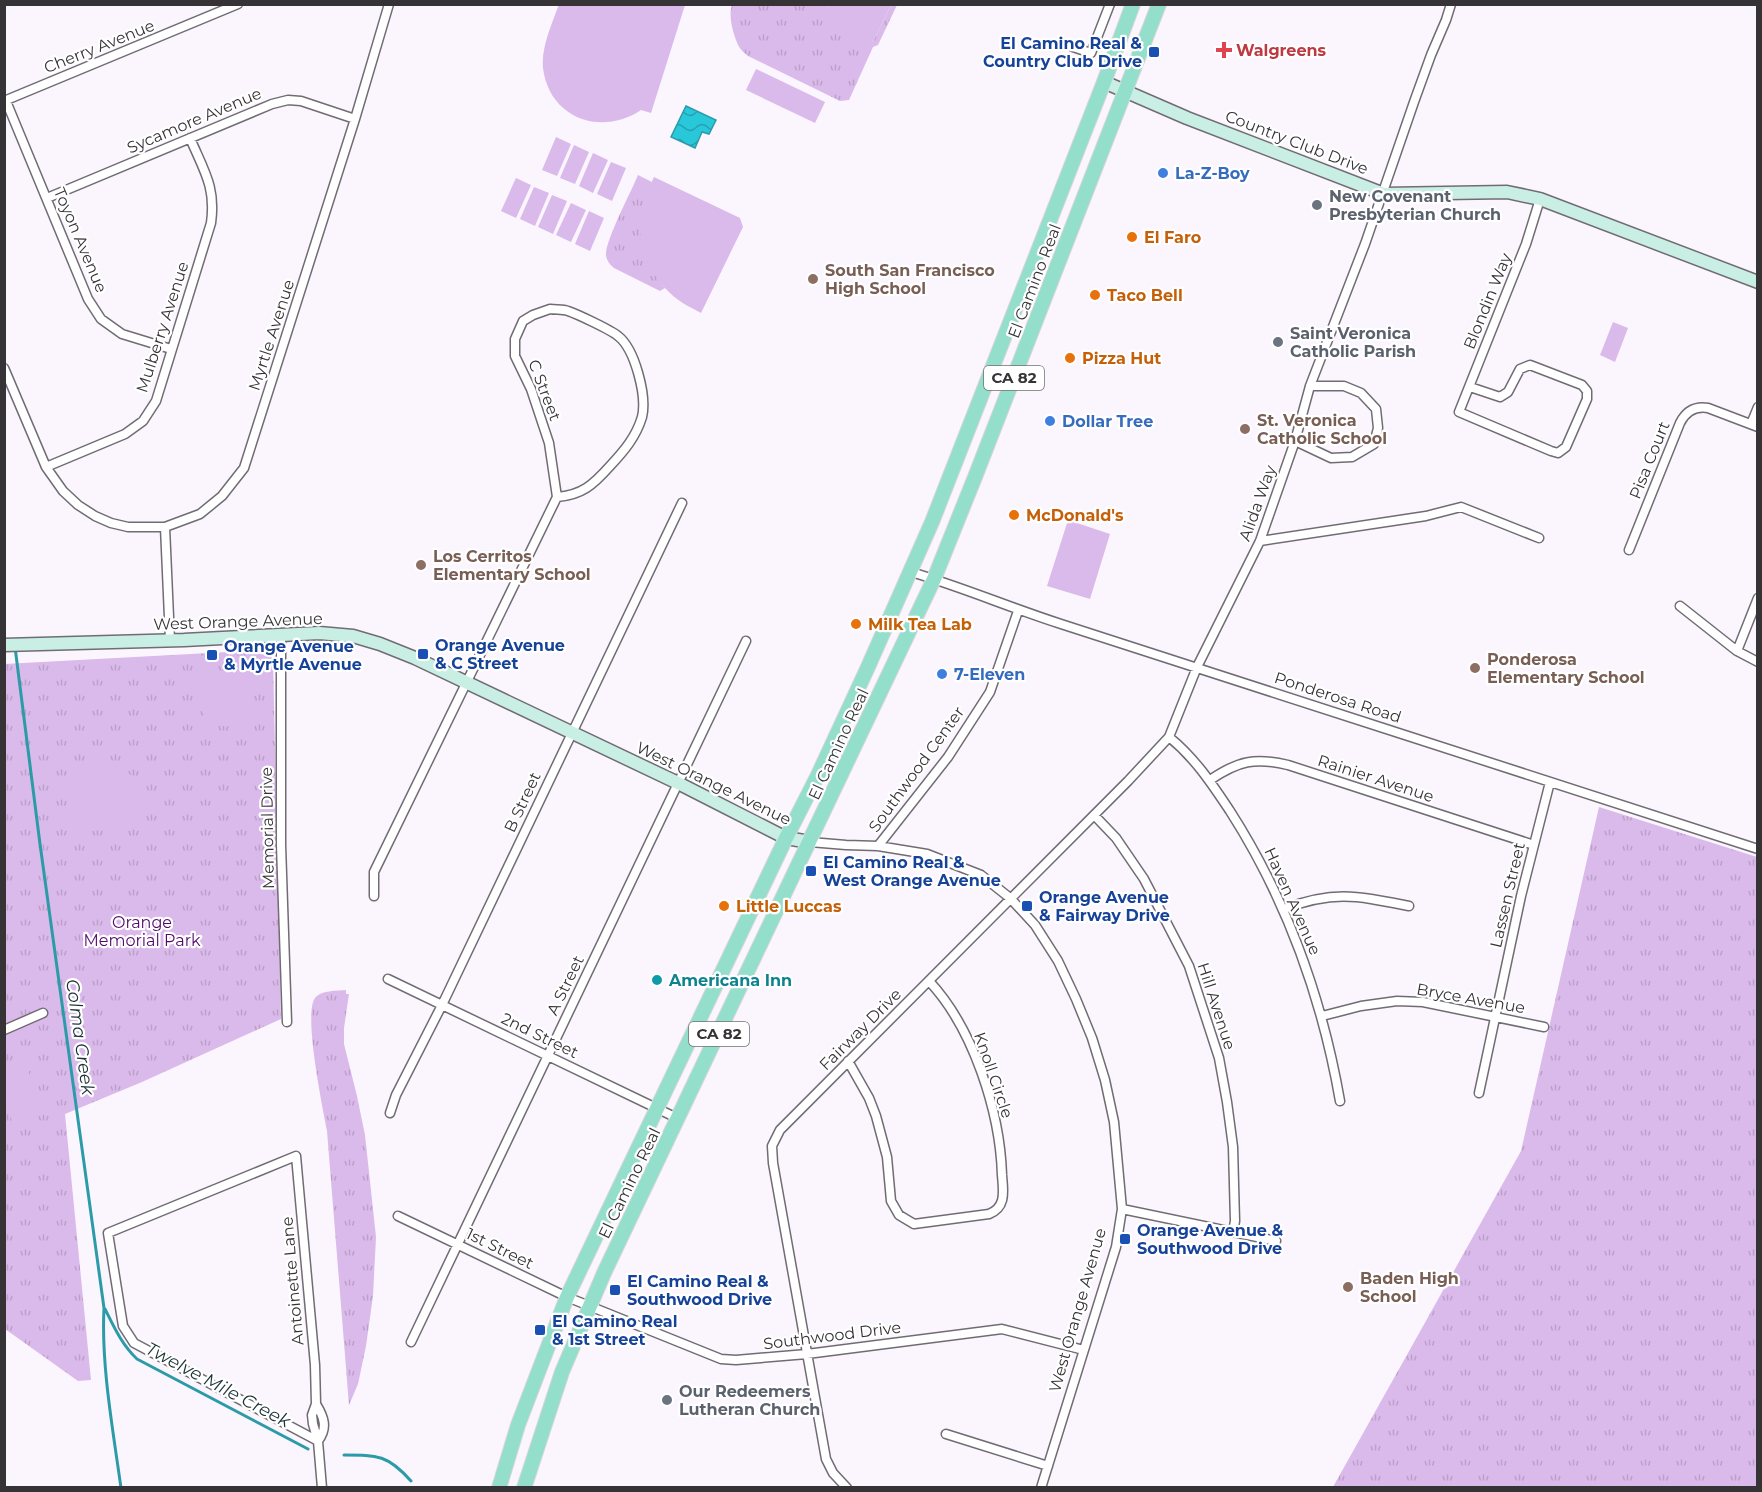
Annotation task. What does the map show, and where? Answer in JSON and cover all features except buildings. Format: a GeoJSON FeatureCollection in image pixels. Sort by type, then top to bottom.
{"type":"FeatureCollection","features":[{"type":"Feature","properties":{"kind":"main road","name":"El Camino Real"},"geometry":{"type":"LineString","coordinates":[[499,1488],[518,1425],[567,1297],[824,762],[911,572],[1133,4]]}},
{"type":"Feature","properties":{"kind":"main road","name":"El Camino Real"},"geometry":{"type":"LineString","coordinates":[[524,1488],[562,1372],[590,1306],[934,579],[1159,4]]}},
{"type":"Feature","properties":{"kind":"street","name":"Cherry Avenue"},"geometry":{"type":"LineString","coordinates":[[5,101],[238,4]]}},
{"type":"Feature","properties":{"kind":"street","name":"Myrtle Avenue"},"geometry":{"type":"LineString","coordinates":[[165,527],[200,514],[222,496],[244,468],[389,4]]}},
{"type":"Feature","properties":{"kind":"street"},"geometry":{"type":"LineString","coordinates":[[1073,46],[1091,53],[1110,4]]}},
{"type":"Feature","properties":{"kind":"street","name":"Alida Way"},"geometry":{"type":"LineString","coordinates":[[1197,667],[1260,541],[1295,441],[1310,386],[1384,194],[1414,102],[1450,4]]}},
{"type":"Feature","properties":{"kind":"street","name":"Country Club Drive"},"geometry":{"type":"LineString","coordinates":[[1104,82],[1188,118],[1384,194],[1507,192],[1540,199],[1758,282]]}},
{"type":"Feature","properties":{"kind":"street","name":"Sycamore Avenue"},"geometry":{"type":"LineString","coordinates":[[47,198],[272,104],[288,100],[302,101],[355,118]]}},
{"type":"Feature","properties":{"kind":"street","name":"Toyon Avenue"},"geometry":{"type":"LineString","coordinates":[[5,101],[88,299],[101,320],[122,334],[171,348]]}},
{"type":"Feature","properties":{"kind":"street","name":"Mulberry Avenue"},"geometry":{"type":"LineString","coordinates":[[46,467],[125,434],[143,421],[156,400],[211,223],[213,206],[211,187],[190,138]]}},
{"type":"Feature","properties":{"kind":"street","name":"Blondin Way"},"geometry":{"type":"LineString","coordinates":[[1470,387],[1500,398],[1508,392],[1520,369],[1530,365],[1582,385],[1588,395],[1566,447],[1558,453],[1459,412],[1526,244],[1540,199]]}},
{"type":"Feature","properties":{"kind":"street","name":"C Street"},"geometry":{"type":"LineString","coordinates":[[550,309],[567,311],[618,336],[627,347],[643,388],[644,404],[642,418],[631,444],[594,484],[573,496],[556,497],[549,443],[531,388],[515,356],[515,339],[523,321],[550,309]]}},
{"type":"Feature","properties":{"kind":"street"},"geometry":{"type":"LineString","coordinates":[[4,368],[46,467],[63,491],[78,505],[111,523],[128,527],[165,527],[170,640]]}},
{"type":"Feature","properties":{"kind":"street"},"geometry":{"type":"LineString","coordinates":[[1295,441],[1331,458],[1352,457],[1374,444],[1378,428],[1376,410],[1361,393],[1344,386],[1310,386]]}},
{"type":"Feature","properties":{"kind":"street","name":"Pisa Court"},"geometry":{"type":"LineString","coordinates":[[1629,550],[1683,416],[1701,407],[1754,426]]}},
{"type":"Feature","properties":{"kind":"street"},"geometry":{"type":"LineString","coordinates":[[1754,426],[1758,407]]}},
{"type":"Feature","properties":{"kind":"street"},"geometry":{"type":"LineString","coordinates":[[374,896],[374,872],[556,497]]}},
{"type":"Feature","properties":{"kind":"street","name":"B Street"},"geometry":{"type":"LineString","coordinates":[[390,1113],[396,1095],[442,1005],[682,504]]}},
{"type":"Feature","properties":{"kind":"street"},"geometry":{"type":"LineString","coordinates":[[1260,541],[1426,516],[1461,507],[1539,538]]}},
{"type":"Feature","properties":{"kind":"street","name":"Ponderosa Road"},"geometry":{"type":"LineString","coordinates":[[911,572],[1018,610],[1758,849]]}},
{"type":"Feature","properties":{"kind":"street"},"geometry":{"type":"LineString","coordinates":[[1737,651],[1758,598]]}},
{"type":"Feature","properties":{"kind":"street"},"geometry":{"type":"LineString","coordinates":[[1680,606],[1737,651],[1758,662]]}},
{"type":"Feature","properties":{"kind":"street","name":"Southwood Center"},"geometry":{"type":"LineString","coordinates":[[878,846],[948,757],[990,692],[1018,610]]}},
{"type":"Feature","properties":{"kind":"street","name":"West Orange Avenue"},"geometry":{"type":"LineString","coordinates":[[4,645],[319,633],[353,636],[415,658],[678,783],[786,838],[810,842],[878,846],[927,854],[981,875],[1010,898],[1035,926],[1058,961],[1092,1038],[1105,1080],[1114,1122],[1122,1209],[1116,1247],[1041,1488]]}},
{"type":"Feature","properties":{"kind":"street","name":"Memorial Drive"},"geometry":{"type":"LineString","coordinates":[[281,635],[281,845],[287,1022]]}},
{"type":"Feature","properties":{"kind":"street","name":"A Street"},"geometry":{"type":"LineString","coordinates":[[411,1342],[746,641]]}},
{"type":"Feature","properties":{"kind":"street","name":"Fairway Drive"},"geometry":{"type":"LineString","coordinates":[[847,1488],[832,1473],[826,1459],[772,1163],[772,1146],[780,1130],[1169,737],[1197,667]]}},
{"type":"Feature","properties":{"kind":"street","name":"Haven Avenue"},"geometry":{"type":"LineString","coordinates":[[1169,737],[1186,750],[1210,780],[1251,844],[1284,909],[1322,1016],[1333,1059],[1340,1101]]}},
{"type":"Feature","properties":{"kind":"street","name":"Rainier Avenue"},"geometry":{"type":"LineString","coordinates":[[1210,780],[1234,766],[1250,761],[1269,760],[1534,845]]}},
{"type":"Feature","properties":{"kind":"street","name":"Lassen Street"},"geometry":{"type":"LineString","coordinates":[[1479,1093],[1550,782]]}},
{"type":"Feature","properties":{"kind":"street","name":"Hill Avenue"},"geometry":{"type":"LineString","coordinates":[[1094,815],[1116,838],[1144,879],[1189,966],[1219,1058],[1227,1102],[1233,1147],[1235,1221],[1233,1232]]}},
{"type":"Feature","properties":{"kind":"street"},"geometry":{"type":"LineString","coordinates":[[1284,909],[1306,901],[1332,896],[1361,896],[1409,906]]}},
{"type":"Feature","properties":{"kind":"street","name":"2nd Street"},"geometry":{"type":"LineString","coordinates":[[388,979],[679,1119]]}},
{"type":"Feature","properties":{"kind":"street","name":"Knoll Circle"},"geometry":{"type":"LineString","coordinates":[[848,1061],[869,1098],[876,1116],[887,1156],[891,1201],[899,1215],[914,1224],[989,1214],[999,1208],[1003,1197],[1002,1162],[997,1126],[987,1088],[963,1030],[945,1000],[929,981]]}},
{"type":"Feature","properties":{"kind":"street","name":"Bryce Avenue"},"geometry":{"type":"LineString","coordinates":[[1322,1016],[1361,1006],[1397,1001],[1423,1002],[1544,1027]]}},
{"type":"Feature","properties":{"kind":"street"},"geometry":{"type":"LineString","coordinates":[[4,1030],[43,1013]]}},
{"type":"Feature","properties":{"kind":"street","name":"Antoinette Lane"},"geometry":{"type":"LineString","coordinates":[[318,1441],[134,1342],[123,1326],[108,1233],[296,1156],[315,1365],[316,1404],[322,1414],[324,1424],[324,1433],[318,1441],[322,1488]]}},
{"type":"Feature","properties":{"kind":"street"},"geometry":{"type":"LineString","coordinates":[[1122,1209],[1276,1241]]}},
{"type":"Feature","properties":{"kind":"street","name":"1st Street"},"geometry":{"type":"LineString","coordinates":[[398,1216],[590,1306]]}},
{"type":"Feature","properties":{"kind":"street","name":"Southwood Drive"},"geometry":{"type":"LineString","coordinates":[[590,1306],[721,1359],[736,1360],[807,1354],[1002,1329],[1084,1350]]}},
{"type":"Feature","properties":{"kind":"street"},"geometry":{"type":"LineString","coordinates":[[946,1434],[1048,1466]]}},
{"type":"Feature","properties":{"kind":"green space"},"geometry":{"type":"Polygon","coordinates":[[[559,4],[685,5],[651,113],[641,110],[626,118],[610,122],[594,122],[579,118],[555,99],[547,85],[543,60],[559,4]]]}},
{"type":"Feature","properties":{"kind":"green space"},"geometry":{"type":"Polygon","coordinates":[[[828,4],[891,5],[873,42],[857,39],[843,32],[833,21],[828,4]]]}},
{"type":"Feature","properties":{"kind":"green space"},"geometry":{"type":"Polygon","coordinates":[[[732,5],[828,5],[873,42],[891,5],[897,5],[878,45],[873,47],[849,100],[840,101],[745,54],[738,45],[733,30],[732,5]]]}},
{"type":"Feature","properties":{"kind":"green space"},"geometry":{"type":"Polygon","coordinates":[[[756,69],[825,102],[815,123],[746,90],[756,69]]]}},
{"type":"Feature","properties":{"kind":"green space"},"geometry":{"type":"Polygon","coordinates":[[[556,137],[571,144],[557,176],[542,170],[556,137]]]}},
{"type":"Feature","properties":{"kind":"green space"},"geometry":{"type":"Polygon","coordinates":[[[574,145],[589,152],[575,184],[560,178],[574,145]]]}},
{"type":"Feature","properties":{"kind":"green space"},"geometry":{"type":"Polygon","coordinates":[[[593,153],[608,160],[593,193],[579,186],[593,153]]]}},
{"type":"Feature","properties":{"kind":"green space"},"geometry":{"type":"Polygon","coordinates":[[[611,162],[626,168],[612,201],[597,194],[611,162]]]}},
{"type":"Feature","properties":{"kind":"green space"},"geometry":{"type":"Polygon","coordinates":[[[638,175],[652,182],[640,220],[645,248],[657,278],[665,288],[660,291],[614,268],[606,256],[614,229],[638,175]]]}},
{"type":"Feature","properties":{"kind":"green space"},"geometry":{"type":"Polygon","coordinates":[[[654,177],[740,218],[743,227],[701,313],[670,293],[653,273],[647,261],[641,237],[641,211],[644,198],[654,177]]]}},
{"type":"Feature","properties":{"kind":"green space"},"geometry":{"type":"Polygon","coordinates":[[[516,178],[531,185],[516,218],[501,211],[516,178]]]}},
{"type":"Feature","properties":{"kind":"green space"},"geometry":{"type":"Polygon","coordinates":[[[534,187],[549,193],[535,226],[520,219],[534,187]]]}},
{"type":"Feature","properties":{"kind":"green space"},"geometry":{"type":"Polygon","coordinates":[[[552,195],[567,201],[553,234],[538,227],[552,195]]]}},
{"type":"Feature","properties":{"kind":"green space"},"geometry":{"type":"Polygon","coordinates":[[[571,203],[586,210],[571,242],[556,235],[571,203]]]}},
{"type":"Feature","properties":{"kind":"green space"},"geometry":{"type":"Polygon","coordinates":[[[589,211],[604,218],[590,251],[575,244],[589,211]]]}},
{"type":"Feature","properties":{"kind":"green space"},"geometry":{"type":"Polygon","coordinates":[[[1613,322],[1628,328],[1615,362],[1600,355],[1613,322]]]}},
{"type":"Feature","properties":{"kind":"green space"},"geometry":{"type":"Polygon","coordinates":[[[1068,520],[1110,534],[1090,599],[1047,586],[1068,520]]]}},
{"type":"Feature","properties":{"kind":"green space","name":"Orange Memorial Park"},"geometry":{"type":"Polygon","coordinates":[[[266,650],[273,659],[281,1019],[65,1114],[91,1380],[78,1381],[5,1329],[4,664],[266,650]]]}},
{"type":"Feature","properties":{"kind":"green space"},"geometry":{"type":"Polygon","coordinates":[[[246,670],[253,676],[255,722],[229,726],[213,723],[206,718],[198,701],[199,673],[246,670]]]}},
{"type":"Feature","properties":{"kind":"green space"},"geometry":{"type":"Polygon","coordinates":[[[101,763],[121,769],[133,777],[142,788],[145,803],[145,829],[76,831],[70,778],[79,769],[101,763]]]}},
{"type":"Feature","properties":{"kind":"green space"},"geometry":{"type":"Polygon","coordinates":[[[1599,807],[1757,857],[1757,1487],[1333,1487],[1521,1151],[1599,807]]]}},
{"type":"Feature","properties":{"kind":"green space"},"geometry":{"type":"Polygon","coordinates":[[[346,990],[346,994],[349,994],[344,1044],[365,1135],[376,1237],[373,1296],[366,1346],[358,1384],[349,1405],[327,1131],[315,1062],[311,1022],[312,1007],[318,995],[329,991],[346,990]]]}},
{"type":"Feature","properties":{"kind":"green space"},"geometry":{"type":"Polygon","coordinates":[[[25,1063],[45,1114],[14,1126],[5,1102],[5,1072],[25,1063]]]}},
{"type":"Feature","properties":{"kind":"water"},"geometry":{"type":"Polygon","coordinates":[[[686,106],[716,120],[709,134],[702,132],[695,148],[671,137],[686,106]]]}},
{"type":"Feature","properties":{"kind":"waterway","name":"Colma Creek"},"geometry":{"type":"LineString","coordinates":[[15,647],[104,1308],[106,1375],[121,1488]]}},
{"type":"Feature","properties":{"kind":"waterway","name":"Twelve Mile Creek"},"geometry":{"type":"LineString","coordinates":[[105,1309],[123,1342],[137,1359],[308,1449]]}},
{"type":"Feature","properties":{"kind":"waterway","name":"Twelve Mile Creek"},"geometry":{"type":"LineString","coordinates":[[344,1455],[382,1458],[396,1466],[411,1481]]}},
{"type":"Feature","properties":{"kind":"place","name":"Walgreens"},"geometry":{"type":"Point","coordinates":[1224,50]}},
{"type":"Feature","properties":{"kind":"place","name":"El Camino Real & Country Club Drive"},"geometry":{"type":"Point","coordinates":[1154,52]}},
{"type":"Feature","properties":{"kind":"place","name":"La-Z-Boy"},"geometry":{"type":"Point","coordinates":[1163,173]}},
{"type":"Feature","properties":{"kind":"place","name":"New Covenant Presbyterian Church"},"geometry":{"type":"Point","coordinates":[1317,205]}},
{"type":"Feature","properties":{"kind":"place","name":"El Faro"},"geometry":{"type":"Point","coordinates":[1132,237]}},
{"type":"Feature","properties":{"kind":"place","name":"South San Francisco High School"},"geometry":{"type":"Point","coordinates":[813,279]}},
{"type":"Feature","properties":{"kind":"place","name":"Taco Bell"},"geometry":{"type":"Point","coordinates":[1095,295]}},
{"type":"Feature","properties":{"kind":"place","name":"Saint Veronica Catholic Parish"},"geometry":{"type":"Point","coordinates":[1278,342]}},
{"type":"Feature","properties":{"kind":"place","name":"Pizza Hut"},"geometry":{"type":"Point","coordinates":[1070,358]}},
{"type":"Feature","properties":{"kind":"place","name":"Dollar Tree"},"geometry":{"type":"Point","coordinates":[1050,421]}},
{"type":"Feature","properties":{"kind":"place","name":"St. Veronica Catholic School"},"geometry":{"type":"Point","coordinates":[1245,429]}},
{"type":"Feature","properties":{"kind":"place","name":"McDonald's"},"geometry":{"type":"Point","coordinates":[1014,515]}},
{"type":"Feature","properties":{"kind":"place","name":"Los Cerritos Elementary School"},"geometry":{"type":"Point","coordinates":[421,565]}},
{"type":"Feature","properties":{"kind":"place","name":"Milk Tea Lab"},"geometry":{"type":"Point","coordinates":[856,624]}},
{"type":"Feature","properties":{"kind":"place","name":"Orange Avenue & C Street"},"geometry":{"type":"Point","coordinates":[423,654]}},
{"type":"Feature","properties":{"kind":"place","name":"Orange Avenue & Myrtle Avenue"},"geometry":{"type":"Point","coordinates":[212,655]}},
{"type":"Feature","properties":{"kind":"place","name":"Ponderosa Elementary School"},"geometry":{"type":"Point","coordinates":[1475,668]}},
{"type":"Feature","properties":{"kind":"place","name":"7-Eleven"},"geometry":{"type":"Point","coordinates":[942,674]}},
{"type":"Feature","properties":{"kind":"place","name":"El Camino Real & West Orange Avenue"},"geometry":{"type":"Point","coordinates":[811,871]}},
{"type":"Feature","properties":{"kind":"place","name":"Little Luccas"},"geometry":{"type":"Point","coordinates":[724,906]}},
{"type":"Feature","properties":{"kind":"place","name":"Orange Avenue & Fairway Drive"},"geometry":{"type":"Point","coordinates":[1027,906]}},
{"type":"Feature","properties":{"kind":"place","name":"Americana Inn"},"geometry":{"type":"Point","coordinates":[657,980]}},
{"type":"Feature","properties":{"kind":"place","name":"Orange Avenue & Southwood Drive"},"geometry":{"type":"Point","coordinates":[1125,1239]}},
{"type":"Feature","properties":{"kind":"place","name":"Baden High School"},"geometry":{"type":"Point","coordinates":[1348,1287]}},
{"type":"Feature","properties":{"kind":"place","name":"El Camino Real & Southwood Drive"},"geometry":{"type":"Point","coordinates":[615,1290]}},
{"type":"Feature","properties":{"kind":"place","name":"El Camino Real & 1st Street"},"geometry":{"type":"Point","coordinates":[540,1330]}},
{"type":"Feature","properties":{"kind":"place","name":"Our Redeemers Lutheran Church"},"geometry":{"type":"Point","coordinates":[667,1400]}}]}
